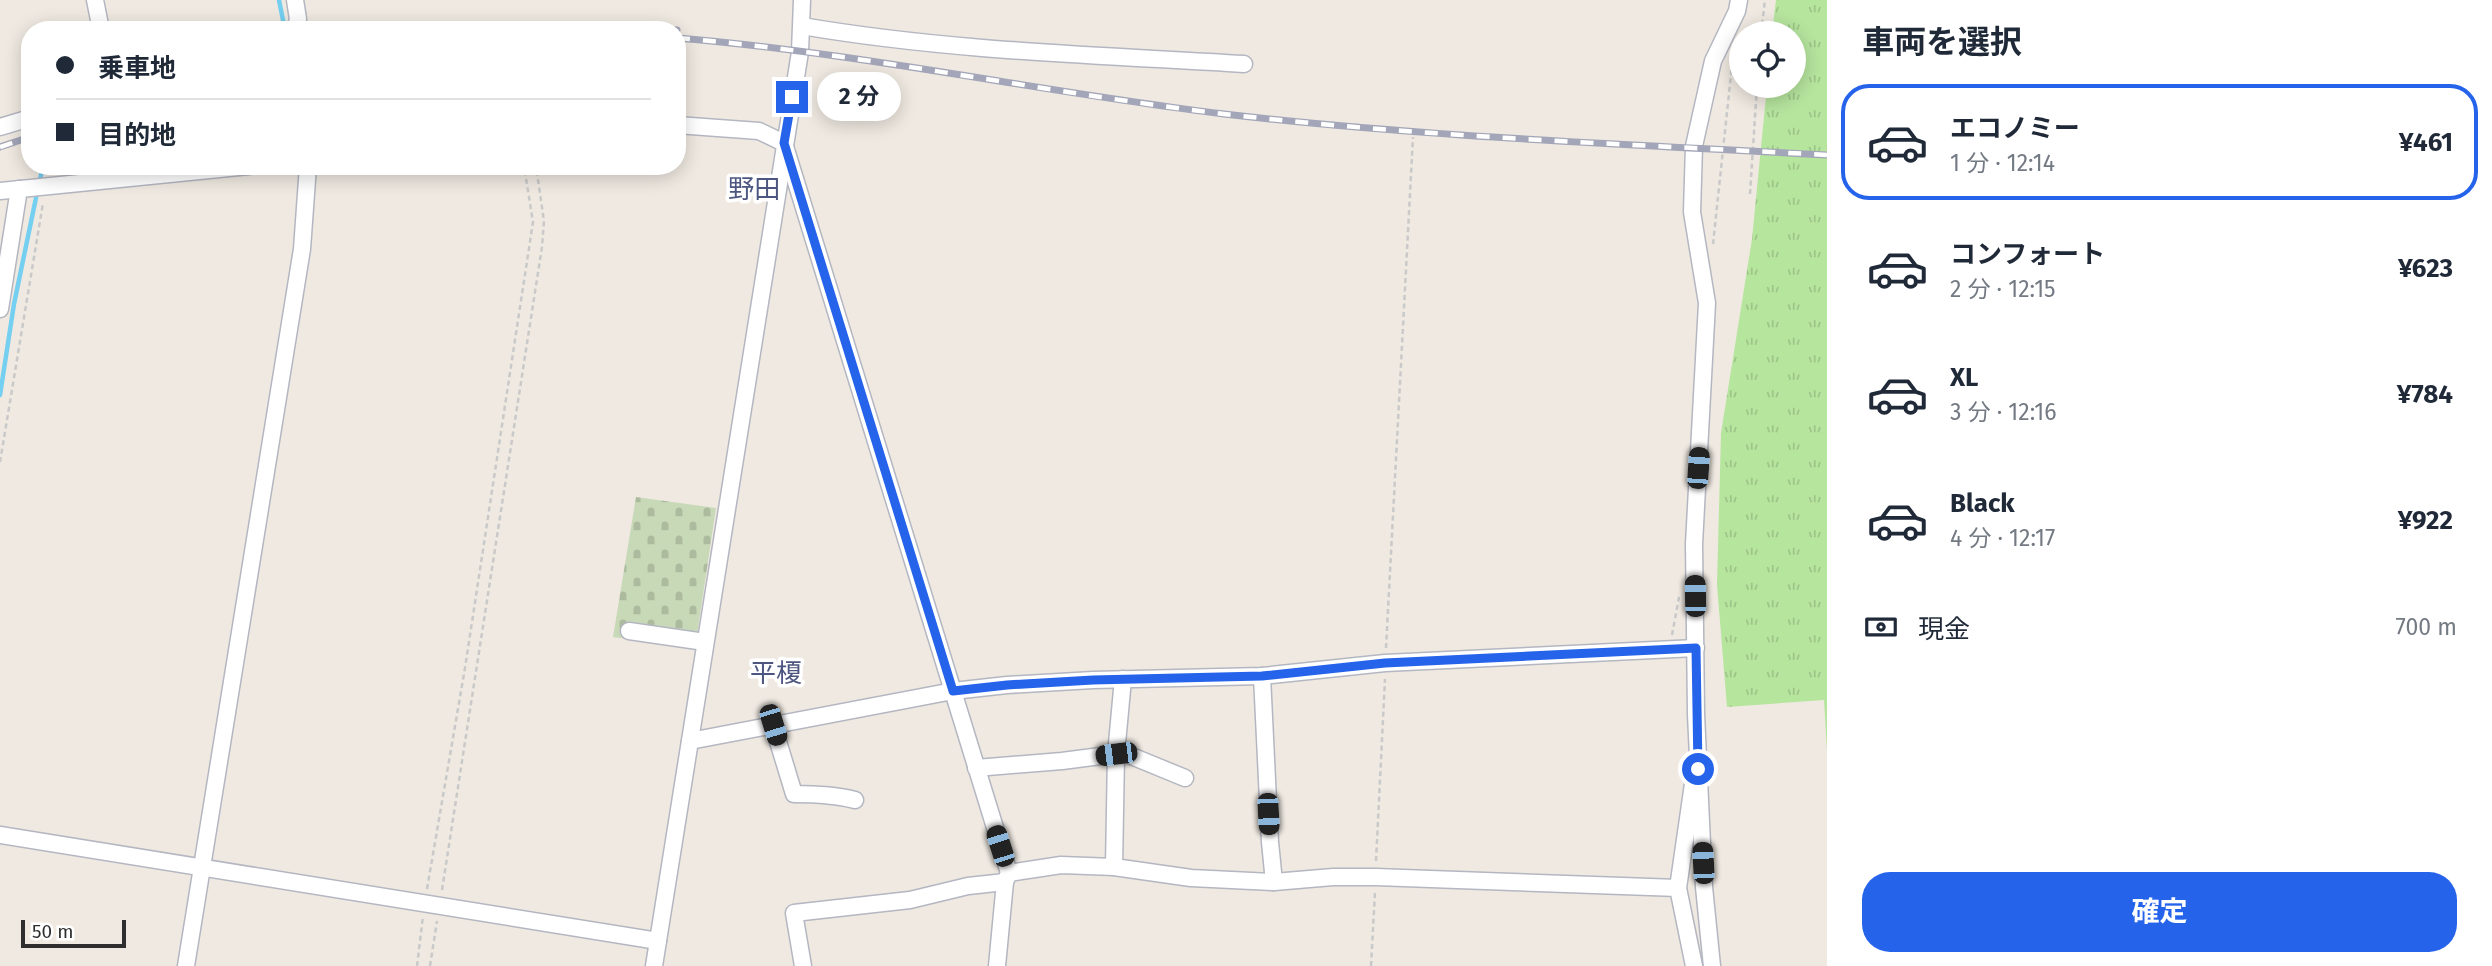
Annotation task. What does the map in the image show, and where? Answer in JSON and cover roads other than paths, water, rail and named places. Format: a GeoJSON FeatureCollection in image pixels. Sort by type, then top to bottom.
{"type":"FeatureCollection","features":[{"type":"Feature","properties":{"kind":"street"},"geometry":{"type":"LineString","coordinates":[[95,0],[99,21]]}},
{"type":"Feature","properties":{"kind":"street"},"geometry":{"type":"LineString","coordinates":[[295,0],[297,21]]}},
{"type":"Feature","properties":{"kind":"street"},"geometry":{"type":"LineString","coordinates":[[654,966],[802,26],[802,0]]}},
{"type":"Feature","properties":{"kind":"street"},"geometry":{"type":"LineString","coordinates":[[1712,966],[1704,887],[1698,769],[1694,544],[1707,303],[1692,212],[1694,146],[1713,61],[1737,11],[1739,0]]}},
{"type":"Feature","properties":{"kind":"street"},"geometry":{"type":"LineString","coordinates":[[802,26],[856,35],[997,49],[1244,64]]}},
{"type":"Feature","properties":{"kind":"street"},"geometry":{"type":"LineString","coordinates":[[0,127],[21,121]]}},
{"type":"Feature","properties":{"kind":"street"},"geometry":{"type":"LineString","coordinates":[[686,126],[759,131],[784,143],[953,691],[1007,878],[998,966]]}},
{"type":"Feature","properties":{"kind":"street"},"geometry":{"type":"LineString","coordinates":[[0,191],[162,175]]}},
{"type":"Feature","properties":{"kind":"street"},"geometry":{"type":"LineString","coordinates":[[187,966],[302,249],[307,175]]}},
{"type":"Feature","properties":{"kind":"street"},"geometry":{"type":"LineString","coordinates":[[0,309],[19,189]]}},
{"type":"Feature","properties":{"kind":"street"},"geometry":{"type":"LineString","coordinates":[[629,631],[705,642]]}},
{"type":"Feature","properties":{"kind":"street"},"geometry":{"type":"LineString","coordinates":[[690,740],[953,691],[1007,685],[1262,676],[1385,663],[1696,648]]}},
{"type":"Feature","properties":{"kind":"street"},"geometry":{"type":"LineString","coordinates":[[1262,676],[1274,881]]}},
{"type":"Feature","properties":{"kind":"street"},"geometry":{"type":"LineString","coordinates":[[1114,867],[1116,754],[1124,679]]}},
{"type":"Feature","properties":{"kind":"street"},"geometry":{"type":"LineString","coordinates":[[773,725],[794,794],[839,796],[855,800]]}},
{"type":"Feature","properties":{"kind":"street"},"geometry":{"type":"LineString","coordinates":[[976,768],[1124,752],[1185,779]]}},
{"type":"Feature","properties":{"kind":"street"},"geometry":{"type":"LineString","coordinates":[[1694,966],[1678,888],[1690,791],[1698,769]]}},
{"type":"Feature","properties":{"kind":"street"},"geometry":{"type":"LineString","coordinates":[[0,835],[658,941]]}},
{"type":"Feature","properties":{"kind":"street"},"geometry":{"type":"LineString","coordinates":[[803,966],[794,913],[910,900],[1061,865],[1114,867],[1191,878],[1274,881],[1376,877],[1678,888]]}},
{"type":"Feature","properties":{"kind":"waterway"},"geometry":{"type":"LineString","coordinates":[[279,0],[283,21]]}},
{"type":"Feature","properties":{"kind":"waterway"},"geometry":{"type":"LineString","coordinates":[[39,184],[41,175]]}},
{"type":"Feature","properties":{"kind":"waterway"},"geometry":{"type":"LineString","coordinates":[[0,395],[14,304],[37,193]]}},
{"type":"Feature","properties":{"kind":"railway"},"geometry":{"type":"LineString","coordinates":[[686,39],[814,53],[1156,105],[1299,122],[1525,139],[1827,155]]}},
{"type":"Feature","properties":{"kind":"railway"},"geometry":{"type":"LineString","coordinates":[[0,147],[21,140]]}},
{"type":"Feature","properties":{"kind":"district","name":"野田"},"geometry":{"type":"Point","coordinates":[754,189]}},
{"type":"Feature","properties":{"kind":"district","name":"平榎"},"geometry":{"type":"Point","coordinates":[776,673]}}]}
